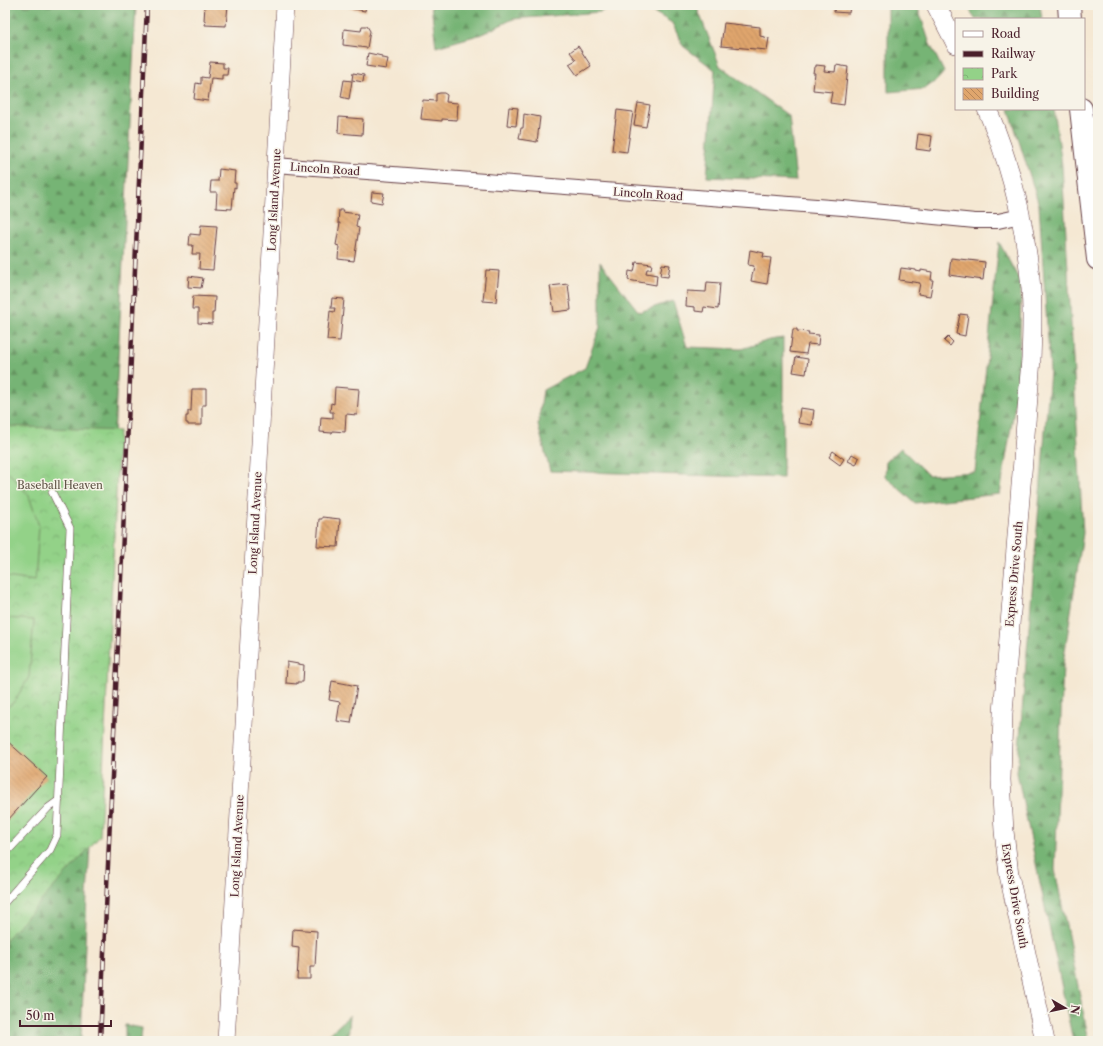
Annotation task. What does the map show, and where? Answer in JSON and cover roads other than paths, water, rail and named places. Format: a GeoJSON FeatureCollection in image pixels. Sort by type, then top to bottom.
{"type":"FeatureCollection","features":[{"type":"Feature","properties":{"kind":"highway"},"geometry":{"type":"LineString","coordinates":[[1069,5],[1070,18]]}},
{"type":"Feature","properties":{"kind":"highway"},"geometry":{"type":"LineString","coordinates":[[1081,110],[1098,259]]}},
{"type":"Feature","properties":{"kind":"main road"},"geometry":{"type":"LineString","coordinates":[[936,5],[955,42]]}},
{"type":"Feature","properties":{"kind":"main road","name":"Express Drive South"},"geometry":{"type":"LineString","coordinates":[[987,110],[1008,165],[1025,241],[1031,288],[1031,359],[1003,713],[1001,780],[1004,831],[1009,875],[1045,1041]]}},
{"type":"Feature","properties":{"kind":"street","name":"Long Island Avenue"},"geometry":{"type":"LineString","coordinates":[[226,1041],[285,5]]}},
{"type":"Feature","properties":{"kind":"street","name":"Lincoln Road"},"geometry":{"type":"LineString","coordinates":[[275,165],[836,207],[975,221],[998,221],[1020,216]]}},
{"type":"Feature","properties":{"kind":"lane"},"geometry":{"type":"LineString","coordinates":[[5,902],[50,850],[57,835],[70,528],[52,492]]}},
{"type":"Feature","properties":{"kind":"lane"},"geometry":{"type":"LineString","coordinates":[[5,854],[48,808],[59,800]]}},
{"type":"Feature","properties":{"kind":"railway"},"geometry":{"type":"LineString","coordinates":[[100,1041],[147,5]]}},
{"type":"Feature","properties":{"kind":"park label","name":"Baseball Heaven"},"geometry":{"type":"Point","coordinates":[60,485]}}]}
